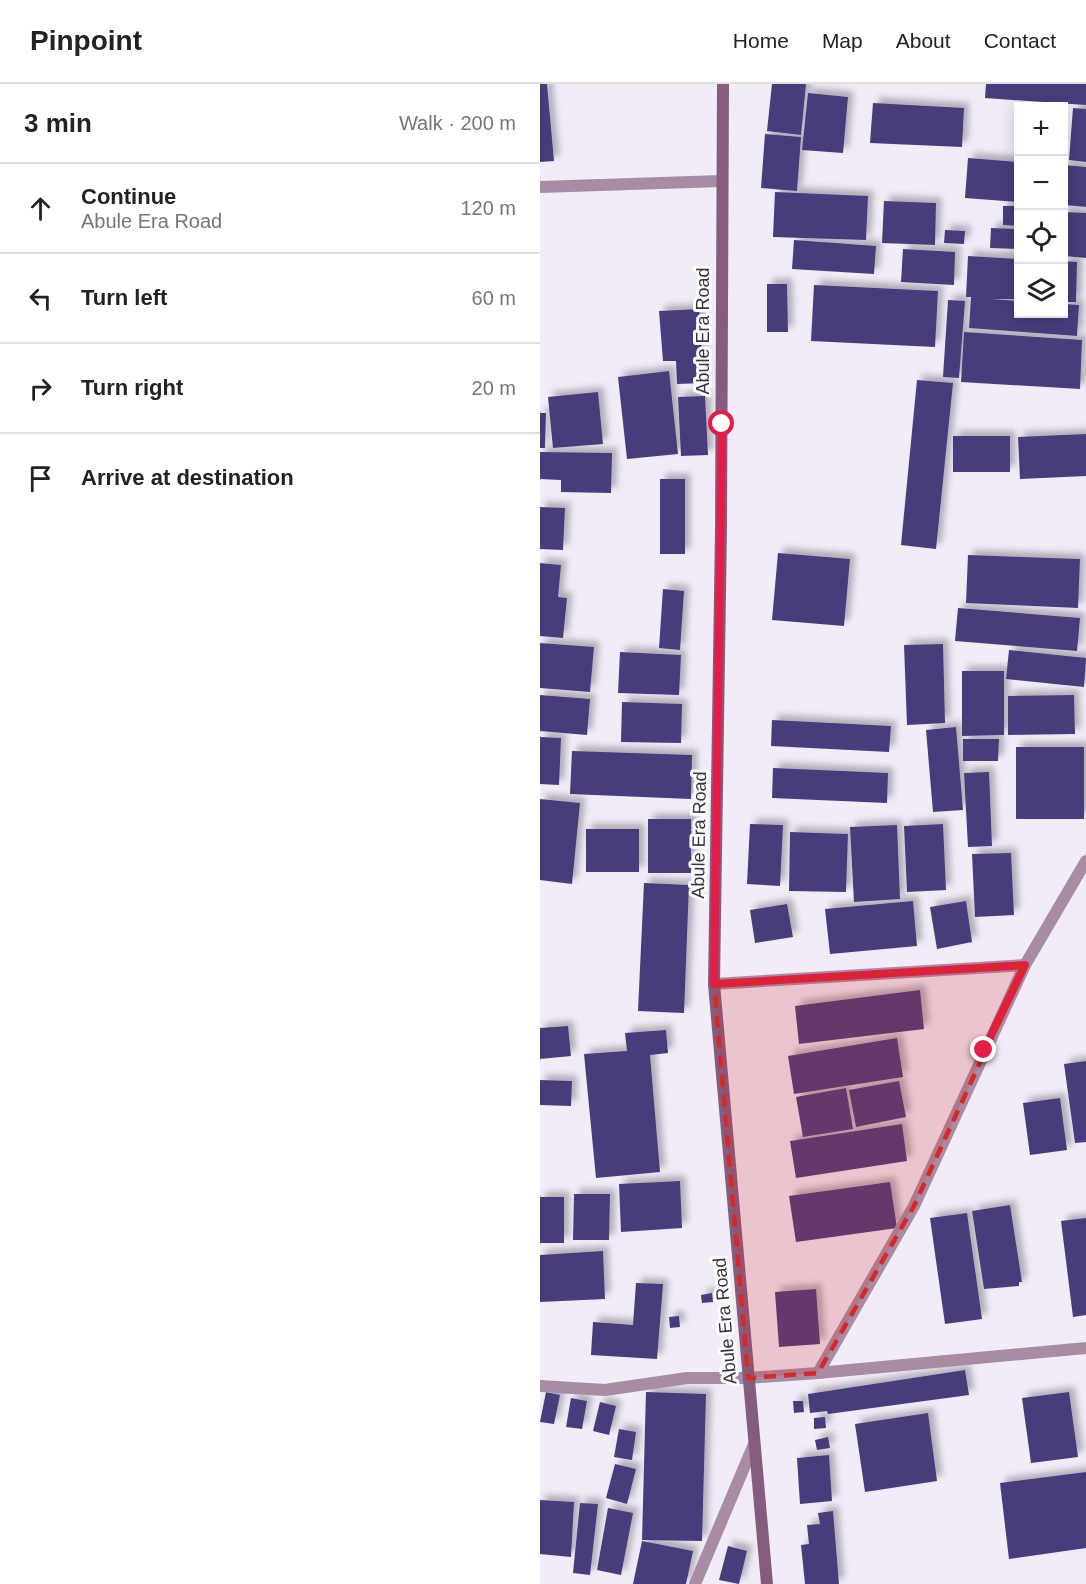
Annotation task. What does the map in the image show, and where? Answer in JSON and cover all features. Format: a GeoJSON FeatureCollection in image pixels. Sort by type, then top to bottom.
{"type":"FeatureCollection","features":[{"type":"Feature","properties":{"kind":"street","name":"Abule Era Road"},"geometry":{"type":"LineString","coordinates":[[723,84],[721,516],[714,984],[767,1584]]}},
{"type":"Feature","properties":{"kind":"street"},"geometry":{"type":"LineString","coordinates":[[540,187],[721,181]]}},
{"type":"Feature","properties":{"kind":"street"},"geometry":{"type":"LineString","coordinates":[[818,1374],[914,1206],[1025,965],[1086,861]]}},
{"type":"Feature","properties":{"kind":"street"},"geometry":{"type":"LineString","coordinates":[[1072,884],[1086,878]]}},
{"type":"Feature","properties":{"kind":"street"},"geometry":{"type":"LineString","coordinates":[[714,984],[1025,965]]}},
{"type":"Feature","properties":{"kind":"street"},"geometry":{"type":"LineString","coordinates":[[540,1386],[605,1390],[687,1378],[748,1378],[818,1374],[1086,1348]]}},
{"type":"Feature","properties":{"kind":"street"},"geometry":{"type":"LineString","coordinates":[[695,1584],[754,1444]]}},
{"type":"Feature","properties":{"kind":"highlighted area"},"geometry":{"type":"Polygon","coordinates":[[[1025,965],[914,1206],[818,1373],[748,1378],[714,984],[1025,965]]]}},
{"type":"Feature","properties":{"kind":"building"},"geometry":{"type":"Polygon","coordinates":[[[540,84],[547,84],[554,161],[540,162],[540,84]]]}},
{"type":"Feature","properties":{"kind":"building"},"geometry":{"type":"Polygon","coordinates":[[[772,84],[806,84],[801,135],[767,131],[772,84]]]}},
{"type":"Feature","properties":{"kind":"building"},"geometry":{"type":"Polygon","coordinates":[[[986,84],[1086,84],[1086,105],[985,98],[986,84]]]}},
{"type":"Feature","properties":{"kind":"building"},"geometry":{"type":"Polygon","coordinates":[[[808,93],[848,97],[843,153],[802,150],[808,93]]]}},
{"type":"Feature","properties":{"kind":"building"},"geometry":{"type":"Polygon","coordinates":[[[873,103],[964,108],[962,147],[870,143],[873,103]]]}},
{"type":"Feature","properties":{"kind":"building"},"geometry":{"type":"Polygon","coordinates":[[[1073,108],[1086,109],[1086,162],[1069,160],[1073,108]]]}},
{"type":"Feature","properties":{"kind":"building"},"geometry":{"type":"Polygon","coordinates":[[[765,134],[801,137],[797,191],[761,188],[765,134]]]}},
{"type":"Feature","properties":{"kind":"building"},"geometry":{"type":"Polygon","coordinates":[[[968,158],[1014,162],[1014,202],[965,198],[968,158]]]}},
{"type":"Feature","properties":{"kind":"building"},"geometry":{"type":"Polygon","coordinates":[[[1068,165],[1086,167],[1086,207],[1068,205],[1068,165]]]}},
{"type":"Feature","properties":{"kind":"building"},"geometry":{"type":"Polygon","coordinates":[[[775,192],[868,196],[866,240],[773,237],[775,192]]]}},
{"type":"Feature","properties":{"kind":"building"},"geometry":{"type":"Polygon","coordinates":[[[884,201],[936,203],[935,245],[882,243],[884,201]]]}},
{"type":"Feature","properties":{"kind":"building"},"geometry":{"type":"Polygon","coordinates":[[[1003,206],[1014,206],[1014,226],[1003,225],[1003,206]]]}},
{"type":"Feature","properties":{"kind":"building"},"geometry":{"type":"Polygon","coordinates":[[[1068,212],[1086,213],[1086,258],[1068,256],[1068,212]]]}},
{"type":"Feature","properties":{"kind":"building"},"geometry":{"type":"Polygon","coordinates":[[[991,228],[1014,229],[1014,249],[990,248],[991,228]]]}},
{"type":"Feature","properties":{"kind":"building"},"geometry":{"type":"Polygon","coordinates":[[[945,230],[965,231],[964,244],[944,243],[945,230]]]}},
{"type":"Feature","properties":{"kind":"building"},"geometry":{"type":"Polygon","coordinates":[[[794,240],[876,246],[874,274],[792,269],[794,240]]]}},
{"type":"Feature","properties":{"kind":"building"},"geometry":{"type":"Polygon","coordinates":[[[903,249],[955,252],[954,285],[901,282],[903,249]]]}},
{"type":"Feature","properties":{"kind":"building"},"geometry":{"type":"Polygon","coordinates":[[[968,256],[1014,259],[1014,299],[992,299],[1014,301],[1014,318],[1068,318],[1068,304],[1079,305],[1077,336],[969,328],[971,297],[966,297],[968,256]]]}},
{"type":"Feature","properties":{"kind":"building"},"geometry":{"type":"Polygon","coordinates":[[[1068,261],[1077,262],[1076,302],[1068,302],[1068,261]]]}},
{"type":"Feature","properties":{"kind":"building"},"geometry":{"type":"Polygon","coordinates":[[[767,284],[787,284],[788,332],[767,332],[767,284]]]}},
{"type":"Feature","properties":{"kind":"building"},"geometry":{"type":"Polygon","coordinates":[[[814,285],[938,291],[935,347],[811,341],[814,285]]]}},
{"type":"Feature","properties":{"kind":"building"},"geometry":{"type":"Polygon","coordinates":[[[948,300],[965,301],[959,378],[943,377],[948,300]]]}},
{"type":"Feature","properties":{"kind":"building"},"geometry":{"type":"Polygon","coordinates":[[[699,309],[704,383],[677,384],[676,361],[663,361],[659,311],[699,309]]]}},
{"type":"Feature","properties":{"kind":"building"},"geometry":{"type":"Polygon","coordinates":[[[964,332],[1082,340],[1080,389],[961,382],[964,332]]]}},
{"type":"Feature","properties":{"kind":"building"},"geometry":{"type":"Polygon","coordinates":[[[669,371],[678,454],[627,459],[618,377],[669,371]]]}},
{"type":"Feature","properties":{"kind":"building"},"geometry":{"type":"Polygon","coordinates":[[[917,380],[953,383],[936,549],[901,545],[917,380]]]}},
{"type":"Feature","properties":{"kind":"building"},"geometry":{"type":"Polygon","coordinates":[[[598,392],[603,444],[553,448],[548,397],[598,392]]]}},
{"type":"Feature","properties":{"kind":"building"},"geometry":{"type":"Polygon","coordinates":[[[705,396],[708,455],[681,456],[678,397],[705,396]]]}},
{"type":"Feature","properties":{"kind":"building"},"geometry":{"type":"Polygon","coordinates":[[[540,413],[546,413],[545,448],[540,448],[540,413]]]}},
{"type":"Feature","properties":{"kind":"building"},"geometry":{"type":"Polygon","coordinates":[[[1086,434],[1086,476],[1020,479],[1018,437],[1086,434]]]}},
{"type":"Feature","properties":{"kind":"building"},"geometry":{"type":"Polygon","coordinates":[[[953,436],[1010,436],[1010,472],[953,472],[953,436]]]}},
{"type":"Feature","properties":{"kind":"building"},"geometry":{"type":"Polygon","coordinates":[[[540,452],[612,453],[611,493],[561,492],[561,480],[540,479],[540,452]]]}},
{"type":"Feature","properties":{"kind":"building"},"geometry":{"type":"Polygon","coordinates":[[[660,479],[685,479],[685,554],[660,554],[660,479]]]}},
{"type":"Feature","properties":{"kind":"building"},"geometry":{"type":"Polygon","coordinates":[[[540,507],[565,508],[563,550],[540,549],[540,507]]]}},
{"type":"Feature","properties":{"kind":"building"},"geometry":{"type":"Polygon","coordinates":[[[778,553],[850,559],[844,626],[772,620],[778,553]]]}},
{"type":"Feature","properties":{"kind":"building"},"geometry":{"type":"Polygon","coordinates":[[[968,555],[1080,559],[1078,608],[966,603],[968,555]]]}},
{"type":"Feature","properties":{"kind":"building"},"geometry":{"type":"Polygon","coordinates":[[[540,563],[561,565],[558,597],[567,598],[563,638],[540,636],[540,563]]]}},
{"type":"Feature","properties":{"kind":"building"},"geometry":{"type":"Polygon","coordinates":[[[663,589],[684,591],[680,650],[659,648],[663,589]]]}},
{"type":"Feature","properties":{"kind":"building"},"geometry":{"type":"Polygon","coordinates":[[[958,608],[1080,618],[1077,651],[955,641],[958,608]]]}},
{"type":"Feature","properties":{"kind":"building"},"geometry":{"type":"Polygon","coordinates":[[[540,643],[594,647],[590,692],[540,688],[540,643]]]}},
{"type":"Feature","properties":{"kind":"building"},"geometry":{"type":"Polygon","coordinates":[[[943,644],[945,723],[907,725],[904,645],[943,644]]]}},
{"type":"Feature","properties":{"kind":"building"},"geometry":{"type":"Polygon","coordinates":[[[1009,650],[1086,658],[1084,687],[1006,679],[1009,650]]]}},
{"type":"Feature","properties":{"kind":"building"},"geometry":{"type":"Polygon","coordinates":[[[620,652],[681,655],[679,695],[618,693],[620,652]]]}},
{"type":"Feature","properties":{"kind":"building"},"geometry":{"type":"Polygon","coordinates":[[[962,671],[1004,671],[1004,735],[962,736],[962,671]]]}},
{"type":"Feature","properties":{"kind":"building"},"geometry":{"type":"Polygon","coordinates":[[[540,695],[590,699],[587,735],[540,731],[540,695]]]}},
{"type":"Feature","properties":{"kind":"building"},"geometry":{"type":"Polygon","coordinates":[[[1074,695],[1075,734],[1008,735],[1008,696],[1074,695]]]}},
{"type":"Feature","properties":{"kind":"building"},"geometry":{"type":"Polygon","coordinates":[[[622,702],[682,704],[681,743],[621,742],[622,702]]]}},
{"type":"Feature","properties":{"kind":"building"},"geometry":{"type":"Polygon","coordinates":[[[772,720],[891,726],[889,752],[771,746],[772,720]]]}},
{"type":"Feature","properties":{"kind":"building"},"geometry":{"type":"Polygon","coordinates":[[[956,727],[963,810],[933,812],[926,730],[956,727]]]}},
{"type":"Feature","properties":{"kind":"building"},"geometry":{"type":"Polygon","coordinates":[[[540,737],[561,738],[559,785],[540,784],[540,737]]]}},
{"type":"Feature","properties":{"kind":"building"},"geometry":{"type":"Polygon","coordinates":[[[963,739],[999,739],[998,761],[963,761],[963,739]]]}},
{"type":"Feature","properties":{"kind":"building"},"geometry":{"type":"Polygon","coordinates":[[[1016,747],[1084,747],[1084,819],[1016,819],[1016,747]]]}},
{"type":"Feature","properties":{"kind":"building"},"geometry":{"type":"Polygon","coordinates":[[[572,751],[692,755],[691,799],[570,794],[572,751]]]}},
{"type":"Feature","properties":{"kind":"building"},"geometry":{"type":"Polygon","coordinates":[[[773,768],[888,773],[887,803],[772,798],[773,768]]]}},
{"type":"Feature","properties":{"kind":"building"},"geometry":{"type":"Polygon","coordinates":[[[989,772],[992,846],[968,847],[964,773],[989,772]]]}},
{"type":"Feature","properties":{"kind":"building"},"geometry":{"type":"Polygon","coordinates":[[[540,799],[580,803],[572,884],[540,880],[540,799]]]}},
{"type":"Feature","properties":{"kind":"building"},"geometry":{"type":"Polygon","coordinates":[[[648,819],[691,819],[691,873],[648,873],[648,819]]]}},
{"type":"Feature","properties":{"kind":"building"},"geometry":{"type":"Polygon","coordinates":[[[750,824],[783,825],[780,886],[747,884],[750,824]]]}},
{"type":"Feature","properties":{"kind":"building"},"geometry":{"type":"Polygon","coordinates":[[[943,824],[946,890],[907,892],[904,826],[943,824]]]}},
{"type":"Feature","properties":{"kind":"building"},"geometry":{"type":"Polygon","coordinates":[[[897,825],[900,899],[854,902],[850,827],[897,825]]]}},
{"type":"Feature","properties":{"kind":"building"},"geometry":{"type":"Polygon","coordinates":[[[586,829],[639,829],[639,872],[586,872],[586,829]]]}},
{"type":"Feature","properties":{"kind":"building"},"geometry":{"type":"Polygon","coordinates":[[[790,832],[848,834],[846,892],[789,891],[790,832]]]}},
{"type":"Feature","properties":{"kind":"building"},"geometry":{"type":"Polygon","coordinates":[[[1011,853],[1014,915],[975,917],[972,854],[1011,853]]]}},
{"type":"Feature","properties":{"kind":"building"},"geometry":{"type":"Polygon","coordinates":[[[644,883],[689,885],[684,1013],[638,1011],[644,883]]]}},
{"type":"Feature","properties":{"kind":"building"},"geometry":{"type":"Polygon","coordinates":[[[913,901],[917,946],[830,954],[825,909],[913,901]]]}},
{"type":"Feature","properties":{"kind":"building"},"geometry":{"type":"Polygon","coordinates":[[[966,901],[972,942],[937,949],[930,907],[966,901]]]}},
{"type":"Feature","properties":{"kind":"building"},"geometry":{"type":"Polygon","coordinates":[[[787,904],[793,937],[755,943],[750,910],[787,904]]]}},
{"type":"Feature","properties":{"kind":"building"},"geometry":{"type":"Polygon","coordinates":[[[920,990],[924,1029],[799,1044],[795,1006],[920,990]]]}},
{"type":"Feature","properties":{"kind":"building"},"geometry":{"type":"Polygon","coordinates":[[[568,1026],[571,1056],[540,1059],[540,1028],[568,1026]]]}},
{"type":"Feature","properties":{"kind":"building"},"geometry":{"type":"Polygon","coordinates":[[[666,1030],[668,1053],[650,1055],[660,1172],[596,1178],[584,1054],[627,1051],[625,1033],[666,1030]]]}},
{"type":"Feature","properties":{"kind":"building"},"geometry":{"type":"Polygon","coordinates":[[[897,1038],[903,1077],[794,1094],[788,1056],[897,1038]]]}},
{"type":"Feature","properties":{"kind":"building"},"geometry":{"type":"Polygon","coordinates":[[[1086,1061],[1086,1142],[1075,1143],[1064,1064],[1086,1061]]]}},
{"type":"Feature","properties":{"kind":"building"},"geometry":{"type":"Polygon","coordinates":[[[540,1080],[572,1081],[571,1106],[540,1105],[540,1080]]]}},
{"type":"Feature","properties":{"kind":"building"},"geometry":{"type":"Polygon","coordinates":[[[899,1081],[906,1117],[856,1127],[849,1090],[899,1081]]]}},
{"type":"Feature","properties":{"kind":"building"},"geometry":{"type":"Polygon","coordinates":[[[846,1088],[853,1129],[803,1137],[796,1097],[846,1088]]]}},
{"type":"Feature","properties":{"kind":"building"},"geometry":{"type":"Polygon","coordinates":[[[1060,1098],[1067,1150],[1030,1155],[1023,1103],[1060,1098]]]}},
{"type":"Feature","properties":{"kind":"building"},"geometry":{"type":"Polygon","coordinates":[[[902,1124],[907,1161],[796,1178],[790,1141],[902,1124]]]}},
{"type":"Feature","properties":{"kind":"building"},"geometry":{"type":"Polygon","coordinates":[[[680,1181],[682,1228],[621,1232],[619,1184],[680,1181]]]}},
{"type":"Feature","properties":{"kind":"building"},"geometry":{"type":"Polygon","coordinates":[[[890,1182],[897,1228],[796,1242],[789,1196],[890,1182]]]}},
{"type":"Feature","properties":{"kind":"building"},"geometry":{"type":"Polygon","coordinates":[[[574,1194],[610,1194],[609,1240],[573,1240],[574,1194]]]}},
{"type":"Feature","properties":{"kind":"building"},"geometry":{"type":"Polygon","coordinates":[[[540,1197],[564,1197],[564,1243],[540,1243],[540,1197]]]}},
{"type":"Feature","properties":{"kind":"building"},"geometry":{"type":"Polygon","coordinates":[[[1010,1205],[1022,1282],[1019,1282],[1019,1286],[984,1289],[972,1211],[1010,1205]]]}},
{"type":"Feature","properties":{"kind":"building"},"geometry":{"type":"Polygon","coordinates":[[[967,1213],[982,1319],[945,1324],[930,1218],[967,1213]]]}},
{"type":"Feature","properties":{"kind":"building"},"geometry":{"type":"Polygon","coordinates":[[[1086,1218],[1086,1315],[1073,1317],[1061,1221],[1086,1218]]]}},
{"type":"Feature","properties":{"kind":"building"},"geometry":{"type":"Polygon","coordinates":[[[603,1251],[605,1299],[540,1302],[540,1255],[603,1251]]]}},
{"type":"Feature","properties":{"kind":"building"},"geometry":{"type":"Polygon","coordinates":[[[636,1283],[663,1284],[657,1359],[591,1355],[593,1322],[633,1325],[636,1283]]]}},
{"type":"Feature","properties":{"kind":"building"},"geometry":{"type":"Polygon","coordinates":[[[816,1289],[820,1344],[779,1347],[775,1292],[816,1289]]]}},
{"type":"Feature","properties":{"kind":"building"},"geometry":{"type":"Polygon","coordinates":[[[712,1293],[713,1302],[702,1303],[701,1295],[712,1293]]]}},
{"type":"Feature","properties":{"kind":"building"},"geometry":{"type":"Polygon","coordinates":[[[679,1316],[680,1327],[670,1328],[669,1317],[679,1316]]]}},
{"type":"Feature","properties":{"kind":"building"},"geometry":{"type":"Polygon","coordinates":[[[965,1370],[969,1395],[828,1414],[827,1411],[810,1413],[808,1394],[965,1370]]]}},
{"type":"Feature","properties":{"kind":"building"},"geometry":{"type":"Polygon","coordinates":[[[546,1392],[560,1395],[554,1424],[540,1422],[546,1392]]]}},
{"type":"Feature","properties":{"kind":"building"},"geometry":{"type":"Polygon","coordinates":[[[646,1392],[706,1394],[702,1541],[642,1540],[646,1392]]]}},
{"type":"Feature","properties":{"kind":"building"},"geometry":{"type":"Polygon","coordinates":[[[1069,1392],[1078,1457],[1031,1463],[1022,1398],[1069,1392]]]}},
{"type":"Feature","properties":{"kind":"building"},"geometry":{"type":"Polygon","coordinates":[[[571,1398],[587,1401],[582,1429],[566,1427],[571,1398]]]}},
{"type":"Feature","properties":{"kind":"building"},"geometry":{"type":"Polygon","coordinates":[[[793,1401],[803,1401],[804,1412],[794,1413],[793,1401]]]}},
{"type":"Feature","properties":{"kind":"building"},"geometry":{"type":"Polygon","coordinates":[[[600,1402],[616,1406],[609,1435],[593,1431],[600,1402]]]}},
{"type":"Feature","properties":{"kind":"building"},"geometry":{"type":"Polygon","coordinates":[[[928,1413],[937,1481],[865,1492],[855,1424],[928,1413]]]}},
{"type":"Feature","properties":{"kind":"building"},"geometry":{"type":"Polygon","coordinates":[[[825,1417],[826,1428],[814,1429],[814,1418],[825,1417]]]}},
{"type":"Feature","properties":{"kind":"building"},"geometry":{"type":"Polygon","coordinates":[[[619,1429],[636,1432],[632,1460],[614,1457],[619,1429]]]}},
{"type":"Feature","properties":{"kind":"building"},"geometry":{"type":"Polygon","coordinates":[[[828,1437],[830,1448],[817,1450],[815,1440],[828,1437]]]}},
{"type":"Feature","properties":{"kind":"building"},"geometry":{"type":"Polygon","coordinates":[[[829,1455],[832,1501],[800,1504],[797,1458],[829,1455]]]}},
{"type":"Feature","properties":{"kind":"building"},"geometry":{"type":"Polygon","coordinates":[[[615,1464],[636,1469],[627,1504],[606,1498],[615,1464]]]}},
{"type":"Feature","properties":{"kind":"building"},"geometry":{"type":"Polygon","coordinates":[[[1086,1472],[1086,1548],[1009,1559],[1000,1483],[1086,1472]]]}},
{"type":"Feature","properties":{"kind":"building"},"geometry":{"type":"Polygon","coordinates":[[[540,1500],[574,1502],[571,1557],[540,1554],[540,1500]]]}},
{"type":"Feature","properties":{"kind":"building"},"geometry":{"type":"Polygon","coordinates":[[[580,1503],[598,1504],[590,1575],[573,1573],[580,1503]]]}},
{"type":"Feature","properties":{"kind":"building"},"geometry":{"type":"Polygon","coordinates":[[[608,1508],[633,1513],[621,1575],[597,1570],[608,1508]]]}},
{"type":"Feature","properties":{"kind":"building"},"geometry":{"type":"Polygon","coordinates":[[[833,1511],[839,1584],[805,1584],[801,1545],[809,1544],[807,1525],[820,1524],[818,1513],[833,1511]]]}},
{"type":"Feature","properties":{"kind":"building"},"geometry":{"type":"Polygon","coordinates":[[[642,1541],[693,1551],[686,1584],[633,1584],[642,1541]]]}},
{"type":"Feature","properties":{"kind":"building"},"geometry":{"type":"Polygon","coordinates":[[[728,1546],[747,1551],[739,1584],[719,1580],[728,1546]]]}},
{"type":"Feature","properties":{"kind":"route"},"geometry":{"type":"LineString","coordinates":[[722,424],[714,984],[1025,965],[984,1050]]}}]}
